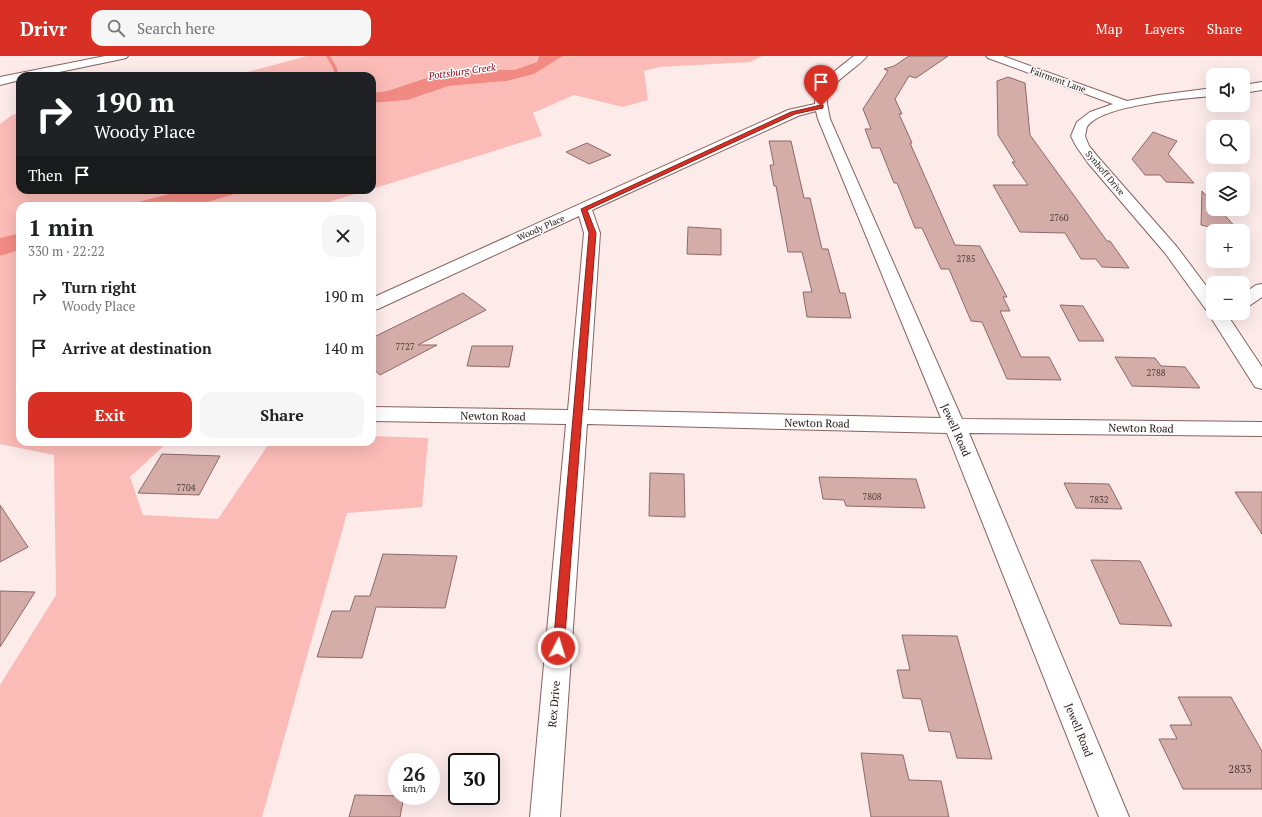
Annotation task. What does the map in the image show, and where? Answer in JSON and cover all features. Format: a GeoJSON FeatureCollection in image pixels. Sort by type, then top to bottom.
{"type":"FeatureCollection","features":[{"type":"Feature","properties":{"kind":"street"},"geometry":{"type":"LineString","coordinates":[[41,72],[122,56]]}},
{"type":"Feature","properties":{"kind":"street"},"geometry":{"type":"LineString","coordinates":[[821,106],[822,94],[861,56]]}},
{"type":"Feature","properties":{"kind":"street","name":"Fairmont Lane"},"geometry":{"type":"LineString","coordinates":[[992,56],[1124,104]]}},
{"type":"Feature","properties":{"kind":"street"},"geometry":{"type":"LineString","coordinates":[[0,81],[16,77]]}},
{"type":"Feature","properties":{"kind":"street"},"geometry":{"type":"LineString","coordinates":[[1250,88],[1262,86]]}},
{"type":"Feature","properties":{"kind":"street","name":"Synhoff Drive"},"geometry":{"type":"LineString","coordinates":[[1206,93],[1124,104],[1086,120],[1079,128],[1078,136],[1093,160],[1171,250],[1206,295]]}},
{"type":"Feature","properties":{"kind":"street","name":"Woody Place"},"geometry":{"type":"LineString","coordinates":[[376,303],[793,113],[821,106]]}},
{"type":"Feature","properties":{"kind":"street","name":"Jewell Road"},"geometry":{"type":"LineString","coordinates":[[821,106],[941,398],[955,426],[1114,817]]}},
{"type":"Feature","properties":{"kind":"street","name":"Rex Drive"},"geometry":{"type":"LineString","coordinates":[[545,817],[592,233],[584,209]]}},
{"type":"Feature","properties":{"kind":"street"},"geometry":{"type":"LineString","coordinates":[[1250,297],[1262,289]]}},
{"type":"Feature","properties":{"kind":"street","name":"Synhoff Drive"},"geometry":{"type":"LineString","coordinates":[[1224,320],[1262,382]]}},
{"type":"Feature","properties":{"kind":"street","name":"Newton Road"},"geometry":{"type":"LineString","coordinates":[[376,414],[577,417],[955,426],[1262,429]]}},
{"type":"Feature","properties":{"kind":"shaded area"},"geometry":{"type":"Polygon","coordinates":[[[307,56],[539,56],[537,62],[514,70],[465,69],[435,75],[387,91],[376,92],[376,72],[248,72],[307,56]]]}},
{"type":"Feature","properties":{"kind":"shaded area"},"geometry":{"type":"Polygon","coordinates":[[[563,56],[762,56],[750,62],[659,67],[644,71],[648,100],[623,107],[574,95],[533,113],[542,136],[376,188],[376,103],[408,100],[449,86],[507,81],[534,74],[563,56]]]}},
{"type":"Feature","properties":{"kind":"shaded area"},"geometry":{"type":"Polygon","coordinates":[[[16,114],[16,194],[168,194],[138,202],[16,202],[16,234],[0,238],[0,124],[12,115],[16,114]]]}},
{"type":"Feature","properties":{"kind":"shaded area"},"geometry":{"type":"Polygon","coordinates":[[[235,194],[355,194],[329,202],[208,202],[235,194]]]}},
{"type":"Feature","properties":{"kind":"shaded area"},"geometry":{"type":"Polygon","coordinates":[[[16,251],[16,446],[164,446],[130,477],[143,515],[218,519],[267,446],[376,446],[376,436],[428,438],[422,507],[347,513],[262,817],[0,817],[0,685],[56,595],[54,455],[0,444],[0,256],[16,251]]]}},
{"type":"Feature","properties":{"kind":"water","name":"Pottsburg Creek"},"geometry":{"type":"Polygon","coordinates":[[[539,56],[563,56],[534,74],[507,81],[449,86],[408,100],[376,103],[376,92],[387,91],[435,75],[466,69],[514,70],[537,62],[539,56]]]}},
{"type":"Feature","properties":{"kind":"water"},"geometry":{"type":"Polygon","coordinates":[[[168,194],[235,194],[208,202],[138,202],[168,194]]]}},
{"type":"Feature","properties":{"kind":"water"},"geometry":{"type":"Polygon","coordinates":[[[16,234],[16,251],[0,256],[0,238],[16,234]]]}},
{"type":"Feature","properties":{"kind":"building"},"geometry":{"type":"Polygon","coordinates":[[[909,56],[948,56],[916,78],[909,76],[895,99],[902,114],[899,114],[912,143],[910,143],[955,245],[980,246],[1007,297],[1003,297],[1010,311],[1000,311],[1021,357],[1049,357],[1061,380],[1007,379],[982,322],[971,321],[949,269],[941,269],[922,228],[915,228],[897,183],[894,183],[880,148],[872,148],[865,129],[871,129],[863,109],[888,71],[884,69],[894,66],[909,56]]]}},
{"type":"Feature","properties":{"kind":"building"},"geometry":{"type":"Polygon","coordinates":[[[1008,77],[1025,83],[1030,135],[1107,241],[1110,241],[1129,268],[1102,267],[1096,259],[1081,259],[1065,233],[1020,232],[993,185],[1028,185],[1012,162],[1015,162],[998,135],[997,81],[1008,77]]]}},
{"type":"Feature","properties":{"kind":"building"},"geometry":{"type":"Polygon","coordinates":[[[1153,132],[1177,141],[1168,154],[1194,183],[1166,182],[1160,175],[1145,175],[1132,159],[1153,132]]]}},
{"type":"Feature","properties":{"kind":"building"},"geometry":{"type":"Polygon","coordinates":[[[769,141],[791,141],[804,198],[810,198],[822,249],[828,249],[840,293],[845,293],[851,318],[807,317],[803,292],[812,292],[802,252],[788,252],[776,186],[774,186],[770,165],[774,165],[769,141]]]}},
{"type":"Feature","properties":{"kind":"building"},"geometry":{"type":"Polygon","coordinates":[[[587,143],[611,155],[589,164],[566,152],[587,143]]]}},
{"type":"Feature","properties":{"kind":"building"},"geometry":{"type":"Polygon","coordinates":[[[1202,191],[1206,195],[1206,216],[1225,216],[1233,224],[1206,224],[1206,226],[1201,225],[1202,191]]]}},
{"type":"Feature","properties":{"kind":"building"},"geometry":{"type":"Polygon","coordinates":[[[688,227],[721,229],[721,255],[687,254],[688,227]]]}},
{"type":"Feature","properties":{"kind":"building"},"geometry":{"type":"Polygon","coordinates":[[[463,293],[486,310],[418,345],[437,345],[380,375],[376,372],[376,336],[463,293]]]}},
{"type":"Feature","properties":{"kind":"building"},"geometry":{"type":"Polygon","coordinates":[[[1060,305],[1083,306],[1104,341],[1079,341],[1060,305]]]}},
{"type":"Feature","properties":{"kind":"building"},"geometry":{"type":"Polygon","coordinates":[[[472,346],[513,346],[509,367],[467,366],[472,346]]]}},
{"type":"Feature","properties":{"kind":"building"},"geometry":{"type":"Polygon","coordinates":[[[1115,357],[1155,358],[1161,366],[1185,367],[1200,388],[1132,386],[1115,357]]]}},
{"type":"Feature","properties":{"kind":"building"},"geometry":{"type":"Polygon","coordinates":[[[162,454],[220,456],[199,495],[138,493],[162,454]]]}},
{"type":"Feature","properties":{"kind":"building"},"geometry":{"type":"Polygon","coordinates":[[[650,473],[684,474],[685,517],[649,516],[650,473]]]}},
{"type":"Feature","properties":{"kind":"building"},"geometry":{"type":"Polygon","coordinates":[[[819,477],[916,479],[925,508],[846,506],[844,500],[823,499],[819,477]]]}},
{"type":"Feature","properties":{"kind":"building"},"geometry":{"type":"Polygon","coordinates":[[[1064,483],[1109,484],[1122,509],[1076,508],[1064,483]]]}},
{"type":"Feature","properties":{"kind":"building"},"geometry":{"type":"Polygon","coordinates":[[[1235,492],[1262,492],[1262,534],[1235,492]]]}},
{"type":"Feature","properties":{"kind":"building"},"geometry":{"type":"Polygon","coordinates":[[[0,505],[28,547],[0,562],[0,505]]]}},
{"type":"Feature","properties":{"kind":"building"},"geometry":{"type":"Polygon","coordinates":[[[383,554],[457,556],[445,608],[376,607],[362,658],[317,657],[332,611],[350,611],[355,596],[370,596],[383,554]]]}},
{"type":"Feature","properties":{"kind":"building"},"geometry":{"type":"Polygon","coordinates":[[[1091,560],[1140,561],[1172,626],[1120,624],[1091,560]]]}},
{"type":"Feature","properties":{"kind":"building"},"geometry":{"type":"Polygon","coordinates":[[[0,591],[35,592],[0,647],[0,591]]]}},
{"type":"Feature","properties":{"kind":"building"},"geometry":{"type":"Polygon","coordinates":[[[902,635],[957,636],[992,759],[957,758],[950,732],[929,731],[921,699],[903,698],[897,670],[910,670],[902,635]]]}},
{"type":"Feature","properties":{"kind":"building"},"geometry":{"type":"Polygon","coordinates":[[[1178,697],[1231,697],[1262,751],[1262,789],[1183,789],[1159,739],[1177,739],[1170,725],[1192,725],[1178,697]]]}},
{"type":"Feature","properties":{"kind":"building"},"geometry":{"type":"Polygon","coordinates":[[[861,753],[903,755],[909,780],[941,781],[949,817],[871,817],[861,753]]]}},
{"type":"Feature","properties":{"kind":"building"},"geometry":{"type":"Polygon","coordinates":[[[355,795],[388,796],[388,805],[402,805],[400,817],[349,817],[355,795]]]}},
{"type":"Feature","properties":{"kind":"waterway"},"geometry":{"type":"LineString","coordinates":[[328,56],[336,72]]}},
{"type":"Feature","properties":{"kind":"route"},"geometry":{"type":"LineString","coordinates":[[558,648],[592,233],[584,209],[793,113],[821,106]]}}]}
